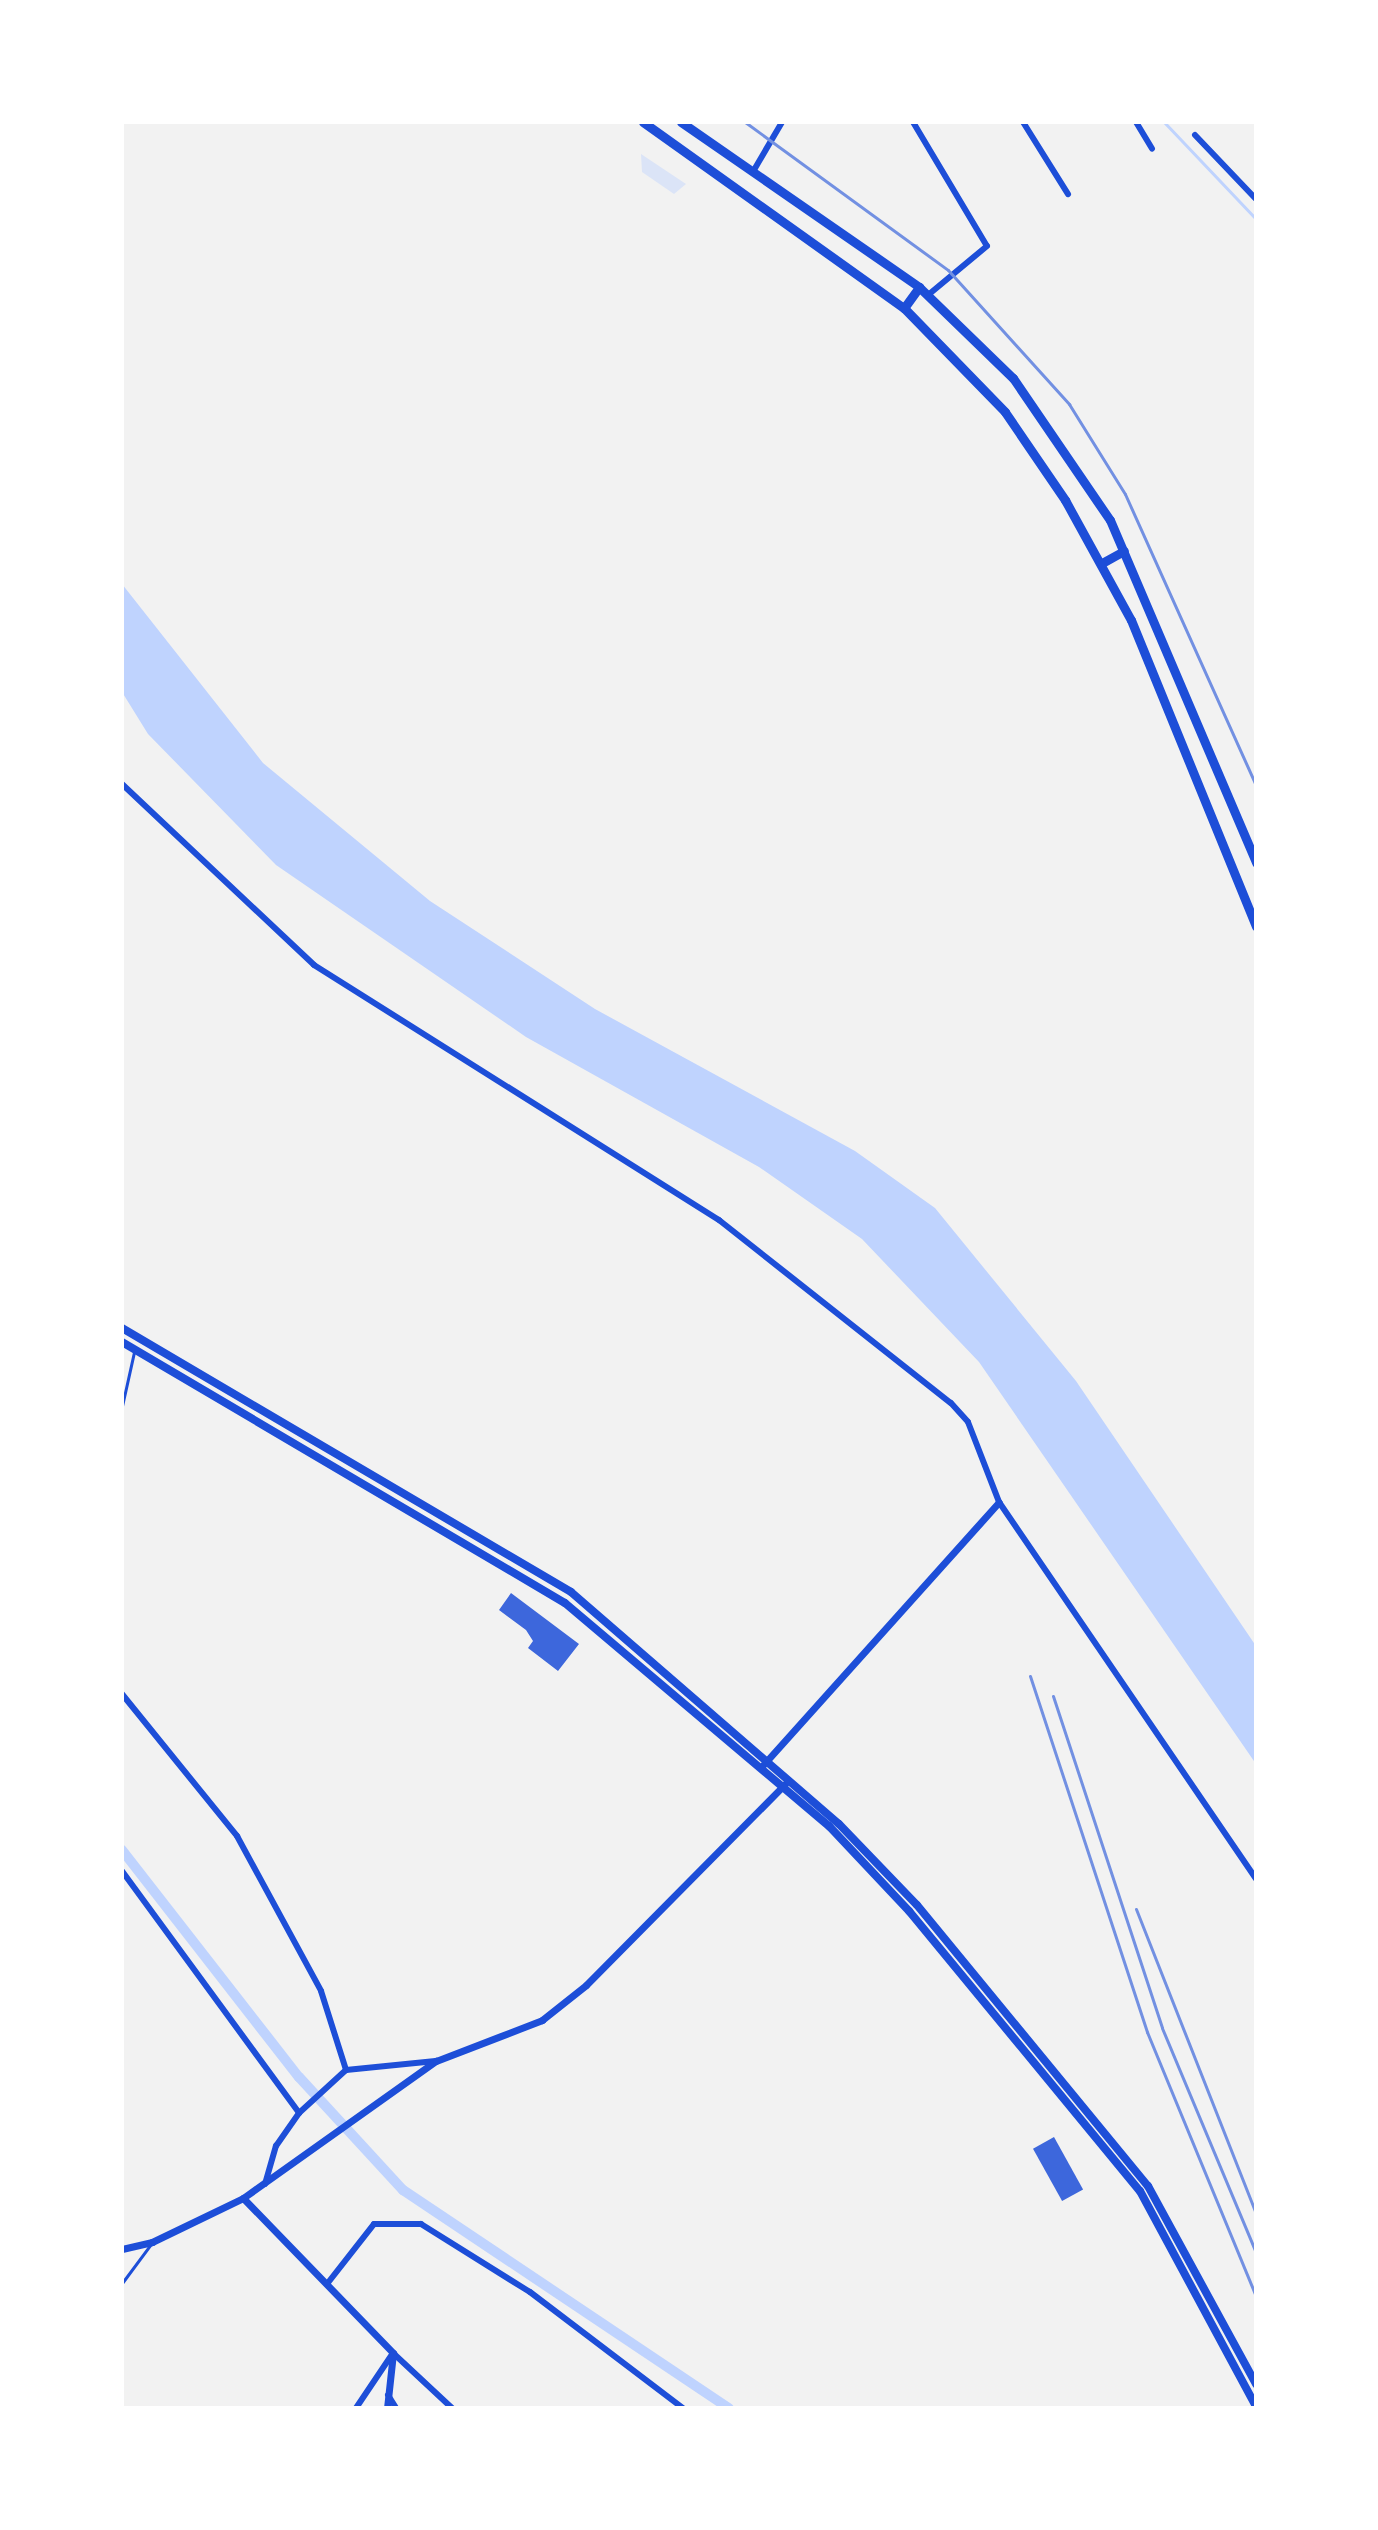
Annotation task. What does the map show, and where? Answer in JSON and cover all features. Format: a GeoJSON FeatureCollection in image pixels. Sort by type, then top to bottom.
{"type":"FeatureCollection","features":[{"type":"Feature","properties":{"kind":"highway"},"geometry":{"type":"LineString","coordinates":[[643,122],[904,308],[1005,412],[1102,563],[1256,927]]}},
{"type":"Feature","properties":{"kind":"highway"},"geometry":{"type":"LineString","coordinates":[[681,122],[919,287],[1038,411],[1124,551],[1256,863]]}},
{"type":"Feature","properties":{"kind":"highway"},"geometry":{"type":"LineString","coordinates":[[904,308],[919,287]]}},
{"type":"Feature","properties":{"kind":"highway"},"geometry":{"type":"LineString","coordinates":[[1102,563],[1124,551]]}},
{"type":"Feature","properties":{"kind":"main road"},"geometry":{"type":"LineString","coordinates":[[122,1328],[499,1547],[617,1628],[764,1764]]}},
{"type":"Feature","properties":{"kind":"main road"},"geometry":{"type":"LineString","coordinates":[[122,1342],[134,1352],[493,1558],[565,1603],[787,1783],[913,1908],[1144,2188],[1256,2384]]}},
{"type":"Feature","properties":{"kind":"main road"},"geometry":{"type":"LineString","coordinates":[[493,1558],[499,1547]]}},
{"type":"Feature","properties":{"kind":"main road"},"geometry":{"type":"LineString","coordinates":[[1144,2188],[1256,2406]]}},
{"type":"Feature","properties":{"kind":"street"},"geometry":{"type":"LineString","coordinates":[[754,170],[782,122]]}},
{"type":"Feature","properties":{"kind":"street"},"geometry":{"type":"LineString","coordinates":[[913,122],[987,246],[928,295]]}},
{"type":"Feature","properties":{"kind":"street"},"geometry":{"type":"LineString","coordinates":[[1023,122],[1068,194]]}},
{"type":"Feature","properties":{"kind":"street"},"geometry":{"type":"LineString","coordinates":[[1136,122],[1152,149]]}},
{"type":"Feature","properties":{"kind":"street"},"geometry":{"type":"LineString","coordinates":[[1195,135],[1256,199]]}},
{"type":"Feature","properties":{"kind":"street"},"geometry":{"type":"LineString","coordinates":[[122,784],[314,965],[719,1220],[833,1303],[960,1412],[999,1502],[1256,1879]]}},
{"type":"Feature","properties":{"kind":"street"},"geometry":{"type":"LineString","coordinates":[[764,1764],[999,1502]]}},
{"type":"Feature","properties":{"kind":"street"},"geometry":{"type":"LineString","coordinates":[[122,1694],[237,1836],[321,1991],[346,2070]]}},
{"type":"Feature","properties":{"kind":"street"},"geometry":{"type":"LineString","coordinates":[[122,2249],[152,2242],[243,2198],[316,2151],[436,2061],[542,2020],[566,2002],[787,1783]]}},
{"type":"Feature","properties":{"kind":"street"},"geometry":{"type":"LineString","coordinates":[[122,1871],[299,2113]]}},
{"type":"Feature","properties":{"kind":"street"},"geometry":{"type":"LineString","coordinates":[[265,2184],[276,2146],[299,2113],[346,2070],[436,2061]]}},
{"type":"Feature","properties":{"kind":"street"},"geometry":{"type":"LineString","coordinates":[[243,2198],[393,2353],[452,2408]]}},
{"type":"Feature","properties":{"kind":"street"},"geometry":{"type":"LineString","coordinates":[[327,2284],[374,2224],[421,2224],[530,2292],[683,2408]]}},
{"type":"Feature","properties":{"kind":"street"},"geometry":{"type":"LineString","coordinates":[[387,2408],[386,2392],[393,2353]]}},
{"type":"Feature","properties":{"kind":"street"},"geometry":{"type":"LineString","coordinates":[[356,2408],[393,2353]]}},
{"type":"Feature","properties":{"kind":"street"},"geometry":{"type":"LineString","coordinates":[[386,2392],[396,2408]]}},
{"type":"Feature","properties":{"kind":"lane"},"geometry":{"type":"LineString","coordinates":[[122,1406],[134,1352]]}},
{"type":"Feature","properties":{"kind":"lane"},"geometry":{"type":"LineString","coordinates":[[122,2283],[152,2242]]}},
{"type":"Feature","properties":{"kind":"shaded area"},"geometry":{"type":"Polygon","coordinates":[[[641,154],[686,184],[674,194],[642,172],[641,154]]]}},
{"type":"Feature","properties":{"kind":"water"},"geometry":{"type":"Polygon","coordinates":[[[122,584],[263,763],[430,901],[595,1009],[855,1151],[935,1208],[1076,1381],[1256,1646],[1256,1764],[979,1362],[862,1239],[759,1167],[526,1037],[276,865],[148,734],[122,692],[122,584]]]}},
{"type":"Feature","properties":{"kind":"building"},"geometry":{"type":"Polygon","coordinates":[[[511,1593],[579,1644],[558,1671],[528,1648],[533,1641],[526,1630],[499,1610],[511,1593]]]}},
{"type":"Feature","properties":{"kind":"building"},"geometry":{"type":"Polygon","coordinates":[[[1054,2137],[1083,2189],[1062,2201],[1033,2149],[1054,2137]]]}},
{"type":"Feature","properties":{"kind":"waterway"},"geometry":{"type":"LineString","coordinates":[[1164,122],[1256,219]]}},
{"type":"Feature","properties":{"kind":"waterway"},"geometry":{"type":"LineString","coordinates":[[122,1850],[299,2077],[403,2190],[729,2408]]}},
{"type":"Feature","properties":{"kind":"railway"},"geometry":{"type":"LineString","coordinates":[[745,122],[948,270],[1069,404],[1125,494],[1256,786]]}},
{"type":"Feature","properties":{"kind":"railway"},"geometry":{"type":"LineString","coordinates":[[1030,1676],[1147,2032],[1256,2296]]}},
{"type":"Feature","properties":{"kind":"railway"},"geometry":{"type":"LineString","coordinates":[[1053,1696],[1162,2028],[1256,2253]]}},
{"type":"Feature","properties":{"kind":"railway"},"geometry":{"type":"LineString","coordinates":[[1136,1909],[1256,2213]]}}]}
